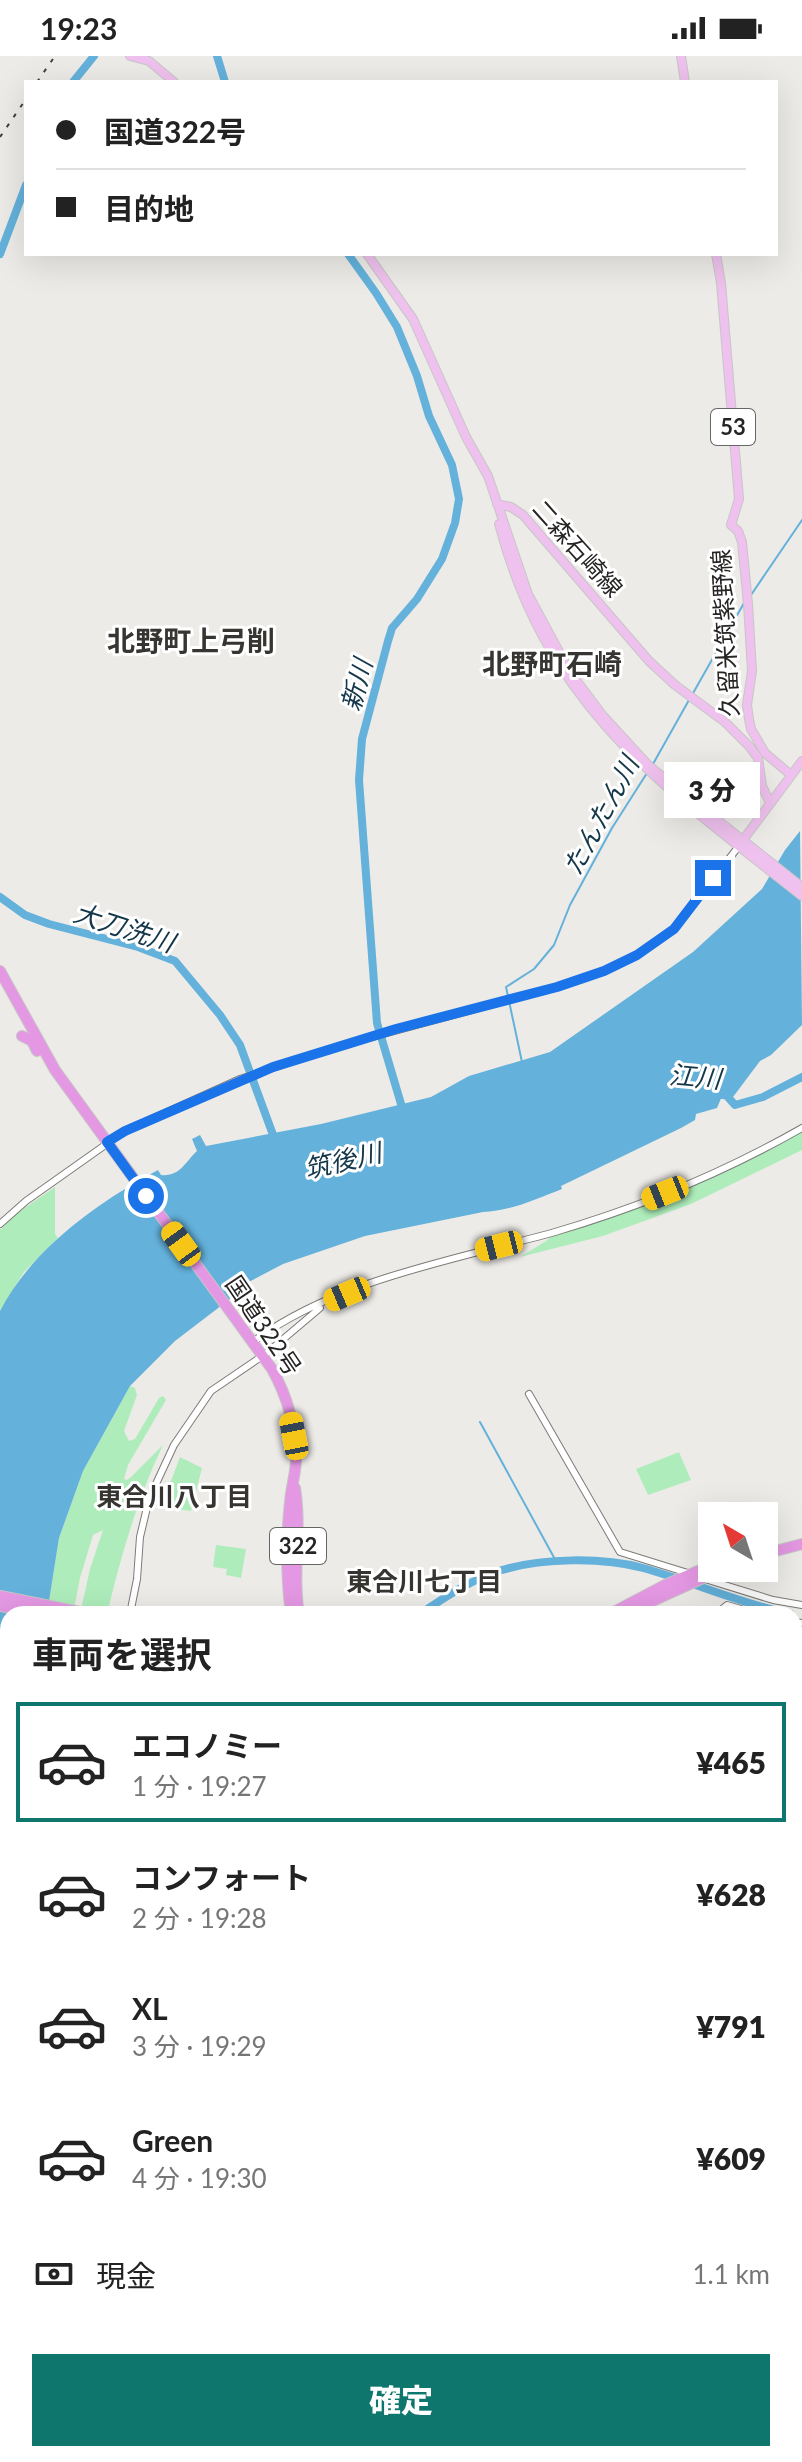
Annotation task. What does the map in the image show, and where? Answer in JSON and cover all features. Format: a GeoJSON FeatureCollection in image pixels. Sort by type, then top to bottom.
{"type":"FeatureCollection","features":[{"type":"Feature","properties":{"kind":"highway","name":"国道322号"},"geometry":{"type":"LineString","coordinates":[[0,971],[52,1067],[252,1340],[272,1369],[284,1394],[296,1459],[290,1501],[291,1606]]}},
{"type":"Feature","properties":{"kind":"highway"},"geometry":{"type":"LineString","coordinates":[[12,992],[22,1001],[39,1027],[54,1059],[52,1067]]}},
{"type":"Feature","properties":{"kind":"highway"},"geometry":{"type":"LineString","coordinates":[[24,1014],[21,1033],[32,1041],[52,1067]]}},
{"type":"Feature","properties":{"kind":"highway","name":"国道322号"},"geometry":{"type":"LineString","coordinates":[[294,1478],[298,1606]]}},
{"type":"Feature","properties":{"kind":"highway"},"geometry":{"type":"LineString","coordinates":[[778,1544],[802,1538]]}},
{"type":"Feature","properties":{"kind":"highway"},"geometry":{"type":"LineString","coordinates":[[778,1550],[802,1544]]}},
{"type":"Feature","properties":{"kind":"highway"},"geometry":{"type":"LineString","coordinates":[[628,1606],[696,1576]]}},
{"type":"Feature","properties":{"kind":"highway"},"geometry":{"type":"LineString","coordinates":[[638,1606],[670,1587]]}},
{"type":"Feature","properties":{"kind":"highway"},"geometry":{"type":"LineString","coordinates":[[0,1596],[50,1606]]}},
{"type":"Feature","properties":{"kind":"main road"},"geometry":{"type":"LineString","coordinates":[[130,56],[151,58],[172,80]]}},
{"type":"Feature","properties":{"kind":"main road"},"geometry":{"type":"LineString","coordinates":[[681,56],[685,80]]}},
{"type":"Feature","properties":{"kind":"main road","name":"二森石崎線"},"geometry":{"type":"LineString","coordinates":[[368,256],[413,319],[466,437],[488,476],[497,504],[511,507],[523,515],[649,661],[743,738],[758,758],[762,786],[770,803]]}},
{"type":"Feature","properties":{"kind":"main road","name":"久留米筑紫野線"},"geometry":{"type":"LineString","coordinates":[[716,256],[739,499],[731,525],[740,534],[748,600],[752,671],[747,705],[751,729],[765,753],[791,775]]}},
{"type":"Feature","properties":{"kind":"main road"},"geometry":{"type":"LineString","coordinates":[[497,504],[518,568],[549,637],[570,672],[603,716],[648,768],[802,896]]}},
{"type":"Feature","properties":{"kind":"main road"},"geometry":{"type":"LineString","coordinates":[[741,843],[802,761]]}},
{"type":"Feature","properties":{"kind":"main road"},"geometry":{"type":"LineString","coordinates":[[754,854],[802,887]]}},
{"type":"Feature","properties":{"kind":"street"},"geometry":{"type":"LineString","coordinates":[[0,1224],[26,1201],[138,1123],[240,1079],[382,1033],[557,987],[614,966],[654,945],[674,929],[741,843]]}},
{"type":"Feature","properties":{"kind":"street"},"geometry":{"type":"LineString","coordinates":[[252,1340],[369,1284],[604,1216],[701,1178],[802,1128]]}},
{"type":"Feature","properties":{"kind":"street"},"geometry":{"type":"LineString","coordinates":[[268,1352],[324,1303]]}},
{"type":"Feature","properties":{"kind":"street"},"geometry":{"type":"LineString","coordinates":[[132,1606],[137,1579],[137,1554],[149,1499],[174,1445],[211,1391],[258,1359]]}},
{"type":"Feature","properties":{"kind":"street"},"geometry":{"type":"LineString","coordinates":[[529,1394],[620,1552],[773,1600],[802,1605]]}},
{"type":"Feature","properties":{"kind":"green space"},"geometry":{"type":"Polygon","coordinates":[[[802,1131],[802,1150],[691,1204],[603,1236],[520,1257],[555,1233],[612,1215],[802,1131]]]}},
{"type":"Feature","properties":{"kind":"green space"},"geometry":{"type":"Polygon","coordinates":[[[55,1187],[55,1234],[58,1238],[24,1272],[0,1311],[0,1230],[16,1214],[55,1187]]]}},
{"type":"Feature","properties":{"kind":"green space"},"geometry":{"type":"Polygon","coordinates":[[[130,1386],[135,1388],[137,1395],[124,1431],[129,1441],[135,1439],[163,1396],[166,1400],[128,1465],[124,1479],[131,1477],[163,1445],[130,1528],[109,1606],[82,1606],[103,1530],[93,1535],[75,1606],[48,1606],[59,1538],[83,1471],[130,1386]]]}},
{"type":"Feature","properties":{"kind":"green space"},"geometry":{"type":"Polygon","coordinates":[[[679,1452],[691,1480],[648,1495],[636,1469],[679,1452]]]}},
{"type":"Feature","properties":{"kind":"green space"},"geometry":{"type":"Polygon","coordinates":[[[180,1457],[202,1468],[191,1511],[161,1507],[180,1457]]]}},
{"type":"Feature","properties":{"kind":"green space"},"geometry":{"type":"Polygon","coordinates":[[[216,1545],[246,1549],[241,1578],[226,1575],[227,1569],[213,1567],[216,1545]]]}},
{"type":"Feature","properties":{"kind":"water","name":"筑後川"},"geometry":{"type":"Polygon","coordinates":[[[800,831],[802,1025],[771,1055],[760,1061],[733,1097],[722,1096],[717,1108],[696,1114],[695,1120],[681,1128],[561,1186],[562,1189],[504,1209],[365,1236],[283,1264],[243,1285],[243,1289],[175,1341],[130,1386],[83,1471],[59,1538],[48,1606],[0,1606],[0,1311],[14,1288],[48,1247],[112,1197],[158,1170],[161,1175],[178,1171],[197,1151],[192,1139],[200,1135],[206,1146],[321,1124],[431,1097],[469,1076],[550,1052],[693,952],[762,889],[800,831]]]}},
{"type":"Feature","properties":{"kind":"waterway","name":"大刀洗川"},"geometry":{"type":"LineString","coordinates":[[75,80],[94,56]]}},
{"type":"Feature","properties":{"kind":"waterway","name":"新川"},"geometry":{"type":"LineString","coordinates":[[217,56],[224,80]]}},
{"type":"Feature","properties":{"kind":"waterway","name":"大刀洗川"},"geometry":{"type":"LineString","coordinates":[[0,254],[24,190]]}},
{"type":"Feature","properties":{"kind":"waterway","name":"新川"},"geometry":{"type":"LineString","coordinates":[[349,256],[397,327],[429,416],[452,465],[459,499],[455,523],[442,559],[417,599],[392,628],[362,739],[359,780],[377,1023],[404,1114]]}},
{"type":"Feature","properties":{"kind":"waterway","name":"たんたん川"},"geometry":{"type":"LineString","coordinates":[[751,595],[802,520]]}},
{"type":"Feature","properties":{"kind":"waterway","name":"たんたん川"},"geometry":{"type":"LineString","coordinates":[[692,695],[744,603]]}},
{"type":"Feature","properties":{"kind":"waterway","name":"たんたん川"},"geometry":{"type":"LineString","coordinates":[[653,764],[689,700]]}},
{"type":"Feature","properties":{"kind":"waterway","name":"たんたん川"},"geometry":{"type":"LineString","coordinates":[[522,1062],[506,987],[534,969],[554,945],[570,905],[612,828],[647,773]]}},
{"type":"Feature","properties":{"kind":"waterway","name":"大刀洗川"},"geometry":{"type":"LineString","coordinates":[[0,897],[25,915],[49,924],[138,947],[175,961],[220,1015],[240,1045],[276,1143]]}},
{"type":"Feature","properties":{"kind":"waterway","name":"江川"},"geometry":{"type":"LineString","coordinates":[[721,1095],[726,1095],[735,1105],[763,1097],[802,1077]]}},
{"type":"Feature","properties":{"kind":"waterway"},"geometry":{"type":"LineString","coordinates":[[480,1422],[557,1563]]}},
{"type":"Feature","properties":{"kind":"waterway"},"geometry":{"type":"LineString","coordinates":[[432,1606],[491,1574],[535,1563],[572,1560],[627,1564],[760,1606]]}},
{"type":"Feature","properties":{"kind":"railway"},"geometry":{"type":"LineString","coordinates":[[38,80],[55,56]]}},
{"type":"Feature","properties":{"kind":"railway"},"geometry":{"type":"LineString","coordinates":[[0,137],[24,102]]}},
{"type":"Feature","properties":{"kind":"district","name":"北野町上弓削"},"geometry":{"type":"Point","coordinates":[191,641]}},
{"type":"Feature","properties":{"kind":"district","name":"北野町石崎"},"geometry":{"type":"Point","coordinates":[552,664]}},
{"type":"Feature","properties":{"kind":"district","name":"東合川八丁目"},"geometry":{"type":"Point","coordinates":[174,1497]}},
{"type":"Feature","properties":{"kind":"district","name":"東合川七丁目"},"geometry":{"type":"Point","coordinates":[424,1582]}},
{"type":"Feature","properties":{"kind":"route"},"geometry":{"type":"LineString","coordinates":[[146,1196],[107,1142],[138,1123],[273,1067],[604,971],[654,945],[674,929],[713,878]]}}]}
